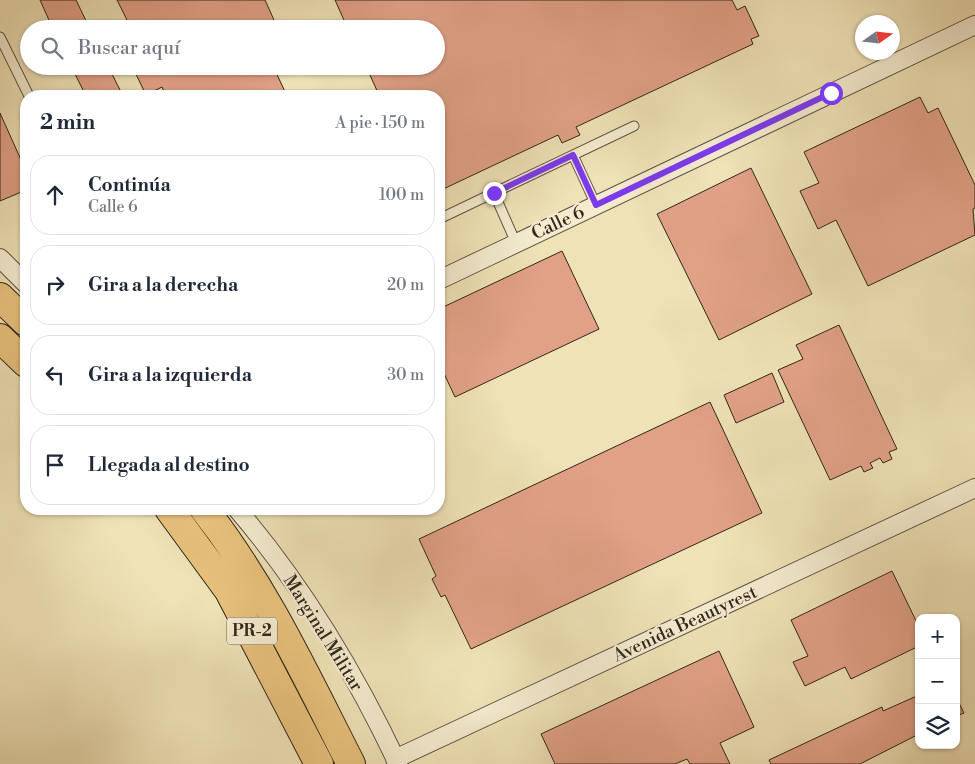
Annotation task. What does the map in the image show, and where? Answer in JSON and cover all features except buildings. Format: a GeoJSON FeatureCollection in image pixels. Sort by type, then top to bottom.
{"type":"FeatureCollection","features":[{"type":"Feature","properties":{"kind":"main road"},"geometry":{"type":"LineString","coordinates":[[0,297],[20,316]]}},
{"type":"Feature","properties":{"kind":"main road"},"geometry":{"type":"LineString","coordinates":[[0,338],[20,357]]}},
{"type":"Feature","properties":{"kind":"main road","name":"PR-2"},"geometry":{"type":"LineString","coordinates":[[173,515],[230,591],[319,764]]}},
{"type":"Feature","properties":{"kind":"main road","name":"PR-2"},"geometry":{"type":"LineString","coordinates":[[208,515],[250,572],[276,617],[351,764]]}},
{"type":"Feature","properties":{"kind":"street","name":"Calle 6"},"geometry":{"type":"LineString","coordinates":[[445,277],[975,25]]}},
{"type":"Feature","properties":{"kind":"street"},"geometry":{"type":"LineString","coordinates":[[0,258],[20,278]]}},
{"type":"Feature","properties":{"kind":"street","name":"Avenida Beautyrest"},"geometry":{"type":"LineString","coordinates":[[397,762],[975,488]]}},
{"type":"Feature","properties":{"kind":"street","name":"Marginal Militar"},"geometry":{"type":"LineString","coordinates":[[242,515],[265,542],[339,652],[397,762]]}},
{"type":"Feature","properties":{"kind":"lane"},"geometry":{"type":"LineString","coordinates":[[0,37],[26,90]]}},
{"type":"Feature","properties":{"kind":"lane"},"geometry":{"type":"LineString","coordinates":[[445,216],[634,126]]}},
{"type":"Feature","properties":{"kind":"lane"},"geometry":{"type":"LineString","coordinates":[[573,155],[596,205]]}},
{"type":"Feature","properties":{"kind":"lane"},"geometry":{"type":"LineString","coordinates":[[494,193],[516,243]]}},
{"type":"Feature","properties":{"kind":"route"},"geometry":{"type":"LineString","coordinates":[[494,193],[573,155],[596,205],[831,93]]}}]}
